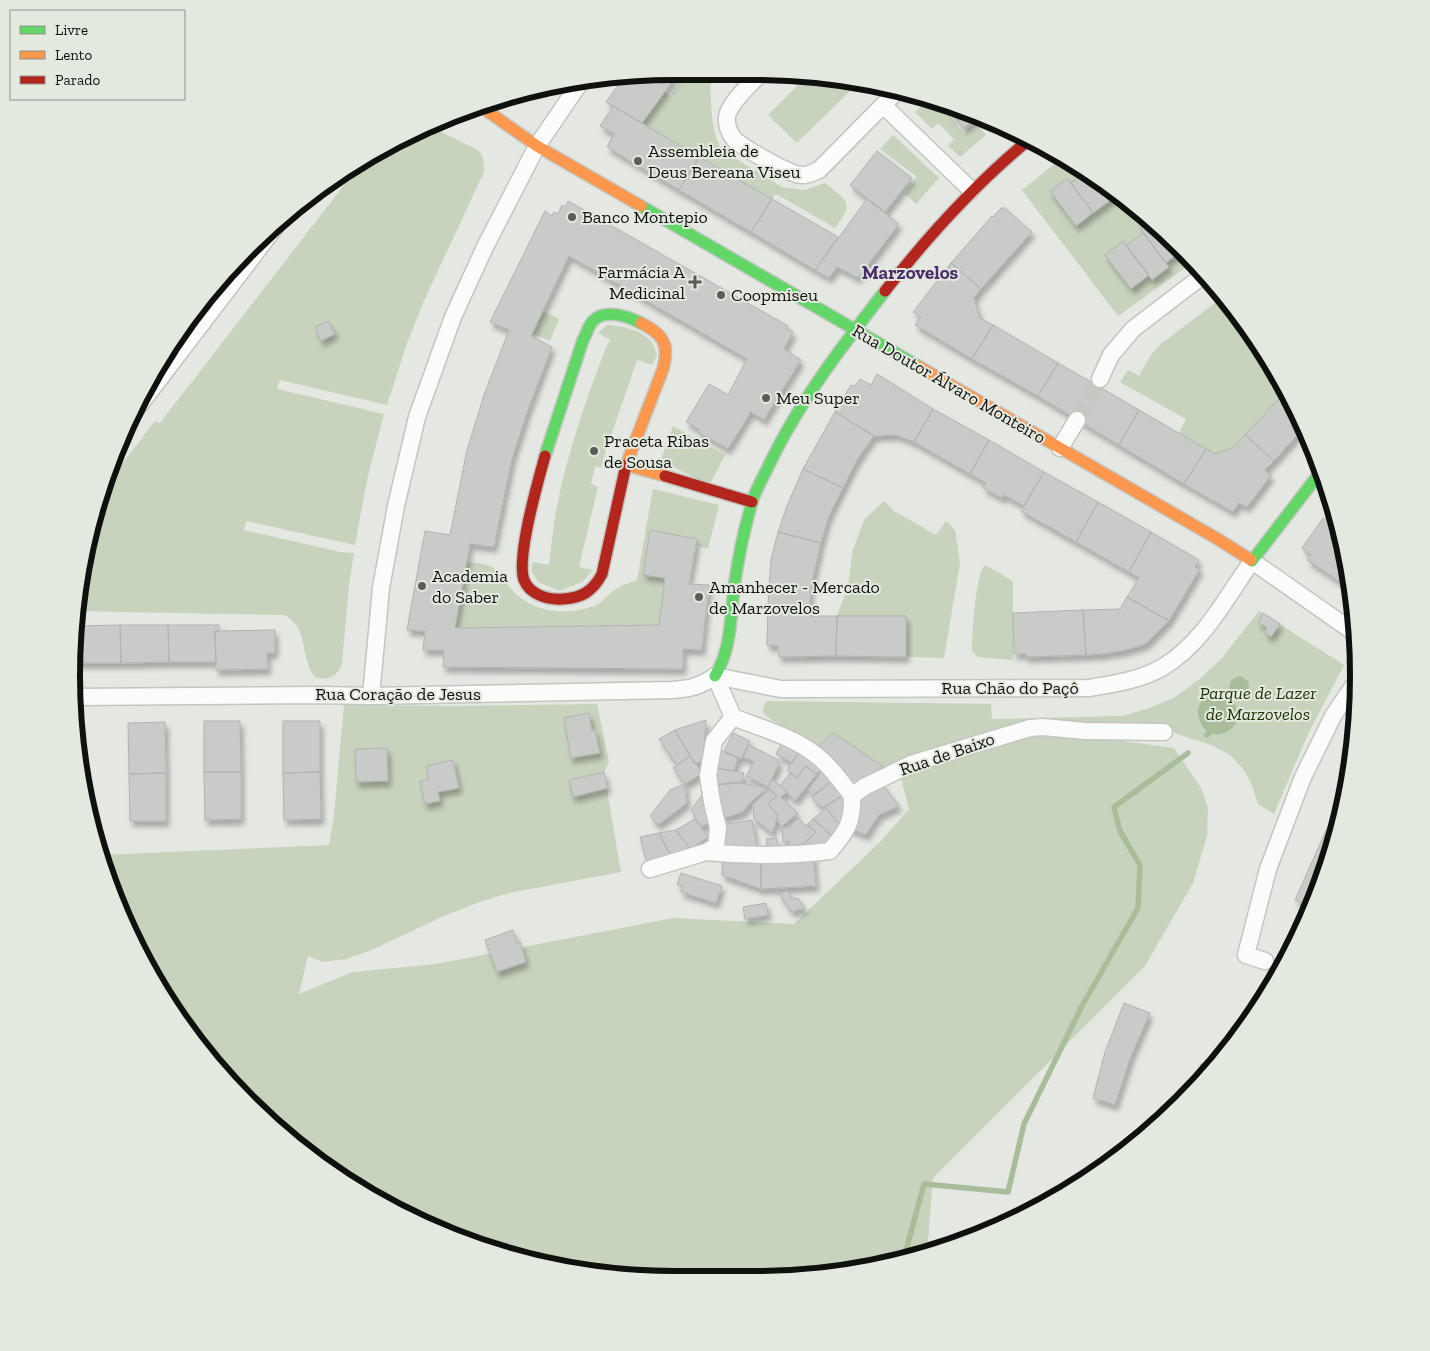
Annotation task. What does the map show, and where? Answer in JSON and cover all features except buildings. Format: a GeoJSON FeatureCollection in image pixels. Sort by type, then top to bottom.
{"type":"FeatureCollection","features":[{"type":"Feature","properties":{"kind":"street"},"geometry":{"type":"LineString","coordinates":[[754,80],[730,109],[727,116],[729,131],[733,138],[745,147],[793,174],[803,176],[819,170],[892,96]]}},
{"type":"Feature","properties":{"kind":"street"},"geometry":{"type":"LineString","coordinates":[[371,696],[381,588],[396,506],[417,417],[453,317],[485,247],[537,146],[576,88]]}},
{"type":"Feature","properties":{"kind":"street"},"geometry":{"type":"LineString","coordinates":[[883,105],[971,190]]}},
{"type":"Feature","properties":{"kind":"street","name":"Rua Doutor Álvaro Monteiro"},"geometry":{"type":"LineString","coordinates":[[487,111],[537,146],[1216,538],[1348,628]]}},
{"type":"Feature","properties":{"kind":"street","name":"Rua Doutor Álvaro Monteiro"},"geometry":{"type":"LineString","coordinates":[[477,118],[537,146]]}},
{"type":"Feature","properties":{"kind":"street"},"geometry":{"type":"LineString","coordinates":[[706,852],[798,855],[830,851],[845,834],[853,812],[852,796],[840,780],[822,759],[797,743],[733,717],[715,676],[723,664],[727,651],[735,582],[752,502],[776,449],[802,404],[908,260],[971,190],[1024,144]]}},
{"type":"Feature","properties":{"kind":"street"},"geometry":{"type":"LineString","coordinates":[[160,379],[256,252]]}},
{"type":"Feature","properties":{"kind":"street"},"geometry":{"type":"LineString","coordinates":[[1100,379],[1112,355],[1133,329],[1199,279]]}},
{"type":"Feature","properties":{"kind":"street"},"geometry":{"type":"LineString","coordinates":[[606,314],[621,314],[643,325],[658,335],[666,346],[666,360],[663,369],[626,465],[602,574],[592,589],[578,598],[560,600],[544,597],[533,592],[525,581],[522,567],[523,551],[548,443],[582,344],[593,321],[606,314]]}},
{"type":"Feature","properties":{"kind":"street"},"geometry":{"type":"LineString","coordinates":[[1060,448],[1077,420]]}},
{"type":"Feature","properties":{"kind":"street"},"geometry":{"type":"LineString","coordinates":[[626,465],[752,502]]}},
{"type":"Feature","properties":{"kind":"street"},"geometry":{"type":"LineString","coordinates":[[1252,561],[1316,478]]}},
{"type":"Feature","properties":{"kind":"street","name":"Rua Chão do Paçô"},"geometry":{"type":"LineString","coordinates":[[715,676],[781,689],[1089,688],[1119,683],[1141,677],[1163,667],[1183,653],[1201,635],[1252,561]]}},
{"type":"Feature","properties":{"kind":"street","name":"Rua Coração de Jesus"},"geometry":{"type":"LineString","coordinates":[[81,697],[371,696],[690,689],[704,684],[715,676]]}},
{"type":"Feature","properties":{"kind":"street"},"geometry":{"type":"LineString","coordinates":[[1265,961],[1246,955],[1268,869],[1304,777],[1333,716],[1350,691]]}},
{"type":"Feature","properties":{"kind":"street"},"geometry":{"type":"LineString","coordinates":[[650,869],[706,852],[716,846],[718,828],[708,776],[714,741],[733,717]]}},
{"type":"Feature","properties":{"kind":"street","name":"Rua de Baixo"},"geometry":{"type":"LineString","coordinates":[[852,796],[864,787],[911,764],[1030,728],[1043,726],[1085,731],[1164,732]]}},
{"type":"Feature","properties":{"kind":"green space"},"geometry":{"type":"Polygon","coordinates":[[[683,80],[715,80],[710,85],[714,128],[723,151],[782,187],[804,190],[825,183],[846,202],[845,213],[835,228],[776,194],[772,199],[642,123],[665,92],[670,96],[683,80]]]}},
{"type":"Feature","properties":{"kind":"green space"},"geometry":{"type":"Polygon","coordinates":[[[801,82],[853,88],[797,143],[768,115],[801,82]]]}},
{"type":"Feature","properties":{"kind":"green space"},"geometry":{"type":"Polygon","coordinates":[[[923,105],[947,112],[963,133],[976,123],[986,135],[960,157],[948,146],[954,139],[938,123],[932,129],[915,112],[923,105]]]}},
{"type":"Feature","properties":{"kind":"green space"},"geometry":{"type":"Polygon","coordinates":[[[437,130],[478,150],[483,160],[484,172],[423,303],[407,343],[387,405],[280,380],[277,389],[384,414],[367,480],[355,545],[246,521],[244,530],[340,552],[354,553],[349,585],[342,663],[335,675],[328,678],[315,677],[307,661],[298,627],[284,615],[84,611],[91,559],[100,521],[117,470],[155,421],[160,423],[351,177],[412,141],[437,130]]]}},
{"type":"Feature","properties":{"kind":"green space"},"geometry":{"type":"Polygon","coordinates":[[[893,135],[939,178],[916,204],[905,194],[917,177],[880,149],[893,135]]]}},
{"type":"Feature","properties":{"kind":"green space"},"geometry":{"type":"Polygon","coordinates":[[[1056,163],[1117,203],[1176,254],[1187,266],[1118,316],[1022,190],[1056,163]]]}},
{"type":"Feature","properties":{"kind":"green space"},"geometry":{"type":"Polygon","coordinates":[[[1217,301],[1250,345],[1281,397],[1233,448],[1215,454],[1179,433],[1186,419],[1120,382],[1128,370],[1139,376],[1151,355],[1162,343],[1217,301]]]}},
{"type":"Feature","properties":{"kind":"green space"},"geometry":{"type":"Polygon","coordinates":[[[543,311],[559,319],[550,341],[533,334],[543,311]]]}},
{"type":"Feature","properties":{"kind":"green space"},"geometry":{"type":"Polygon","coordinates":[[[607,325],[624,327],[646,336],[651,341],[657,355],[652,365],[637,360],[601,468],[595,466],[591,484],[598,487],[579,567],[593,570],[582,582],[560,591],[538,582],[531,571],[533,562],[549,565],[556,511],[566,469],[592,386],[607,345],[611,340],[598,333],[607,325]]]}},
{"type":"Feature","properties":{"kind":"green space"},"geometry":{"type":"Polygon","coordinates":[[[673,426],[725,455],[709,486],[661,460],[673,426]]]}},
{"type":"Feature","properties":{"kind":"green space"},"geometry":{"type":"Polygon","coordinates":[[[653,489],[719,505],[708,549],[650,530],[643,574],[665,578],[659,625],[455,628],[467,562],[490,566],[499,573],[518,596],[537,607],[548,610],[569,611],[594,606],[616,589],[637,580],[653,489]]]}},
{"type":"Feature","properties":{"kind":"green space"},"geometry":{"type":"Polygon","coordinates":[[[884,501],[894,511],[936,535],[946,521],[955,530],[960,563],[944,658],[906,657],[906,616],[837,616],[848,586],[853,550],[864,520],[884,501]]]}},
{"type":"Feature","properties":{"kind":"green space"},"geometry":{"type":"Polygon","coordinates":[[[985,565],[1013,581],[1013,660],[978,657],[972,651],[976,592],[985,565]]]}},
{"type":"Feature","properties":{"kind":"green space","name":"Parque de Lazer de Marzovelos"},"geometry":{"type":"Polygon","coordinates":[[[1259,611],[1344,665],[1308,734],[1274,814],[1258,804],[1252,785],[1244,770],[1230,755],[1211,745],[1177,734],[1164,727],[1078,724],[887,770],[833,733],[818,747],[770,719],[763,711],[767,701],[991,704],[992,719],[1121,716],[1147,709],[1175,697],[1201,678],[1222,658],[1259,611]]]}},
{"type":"Feature","properties":{"kind":"green space"},"geometry":{"type":"Polygon","coordinates":[[[597,704],[609,762],[604,772],[621,872],[509,893],[480,902],[446,915],[374,949],[346,959],[323,962],[308,956],[299,994],[353,972],[436,964],[673,918],[794,924],[881,841],[909,809],[900,774],[1041,730],[1174,748],[1201,788],[1208,808],[1207,836],[1193,883],[1145,966],[933,1178],[928,1245],[871,1260],[793,1270],[637,1270],[559,1260],[521,1251],[484,1239],[412,1210],[345,1171],[313,1148],[254,1097],[203,1038],[180,1006],[160,973],[141,939],[125,903],[108,855],[329,845],[334,815],[344,705],[597,704]]]}},
{"type":"Feature","properties":{"kind":"shaded area"},"geometry":{"type":"Polygon","coordinates":[[[1240,676],[1248,681],[1249,687],[1244,695],[1232,697],[1237,709],[1237,721],[1231,729],[1221,734],[1212,734],[1200,722],[1198,713],[1200,705],[1205,698],[1215,694],[1230,695],[1229,687],[1231,680],[1240,676]]]}},
{"type":"Feature","properties":{"kind":"waterway"},"geometry":{"type":"LineString","coordinates":[[1207,735],[1210,732]]}},
{"type":"Feature","properties":{"kind":"waterway"},"geometry":{"type":"LineString","coordinates":[[906,1252],[924,1184],[1008,1192],[1024,1124],[1082,1006],[1138,908],[1140,865],[1120,831],[1114,807],[1188,753]]}},
{"type":"Feature","properties":{"kind":"tunnel"},"geometry":{"type":"LineString","coordinates":[[1077,420],[1100,379]]}},
{"type":"Feature","properties":{"kind":"traffic: fast"},"geometry":{"type":"LineString","coordinates":[[641,206],[918,366]]}},
{"type":"Feature","properties":{"kind":"traffic: fast"},"geometry":{"type":"LineString","coordinates":[[715,676],[721,665],[728,641],[738,560],[756,490],[808,396],[885,291]]}},
{"type":"Feature","properties":{"kind":"traffic: fast"},"geometry":{"type":"LineString","coordinates":[[545,456],[589,326],[597,318],[609,314],[623,316],[641,323]]}},
{"type":"Feature","properties":{"kind":"traffic: fast"},"geometry":{"type":"LineString","coordinates":[[1251,560],[1316,478]]}},
{"type":"Feature","properties":{"kind":"traffic: slow"},"geometry":{"type":"LineString","coordinates":[[487,111],[537,146],[641,206]]}},
{"type":"Feature","properties":{"kind":"traffic: slow"},"geometry":{"type":"LineString","coordinates":[[641,323],[655,331],[663,341],[666,353],[663,369],[626,465],[665,476]]}},
{"type":"Feature","properties":{"kind":"traffic: slow"},"geometry":{"type":"LineString","coordinates":[[918,366],[1251,560]]}},
{"type":"Feature","properties":{"kind":"traffic: jam"},"geometry":{"type":"LineString","coordinates":[[885,291],[953,211],[990,174],[1024,144]]}},
{"type":"Feature","properties":{"kind":"traffic: jam"},"geometry":{"type":"LineString","coordinates":[[545,456],[525,538],[522,569],[527,585],[540,596],[551,599],[570,598],[581,595],[591,589],[602,574],[626,465]]}},
{"type":"Feature","properties":{"kind":"traffic: jam"},"geometry":{"type":"LineString","coordinates":[[665,476],[752,502]]}},
{"type":"Feature","properties":{"kind":"place","name":"Assembleia de Deus Bereana Viseu"},"geometry":{"type":"Point","coordinates":[638,161]}},
{"type":"Feature","properties":{"kind":"place","name":"Banco Montepio"},"geometry":{"type":"Point","coordinates":[572,217]}},
{"type":"Feature","properties":{"kind":"place","name":"Farmácia A Medicinal"},"geometry":{"type":"Point","coordinates":[695,282]}},
{"type":"Feature","properties":{"kind":"place","name":"Coopmiseu"},"geometry":{"type":"Point","coordinates":[721,295]}},
{"type":"Feature","properties":{"kind":"place","name":"Meu Super"},"geometry":{"type":"Point","coordinates":[766,398]}},
{"type":"Feature","properties":{"kind":"place","name":"Praceta Ribas de Sousa"},"geometry":{"type":"Point","coordinates":[594,451]}},
{"type":"Feature","properties":{"kind":"place","name":"Academia do Saber"},"geometry":{"type":"Point","coordinates":[422,586]}},
{"type":"Feature","properties":{"kind":"place","name":"Amanhecer - Mercado de Marzovelos"},"geometry":{"type":"Point","coordinates":[699,597]}},
{"type":"Feature","properties":{"kind":"district","name":"Marzovelos"},"geometry":{"type":"Point","coordinates":[910,272]}}]}
